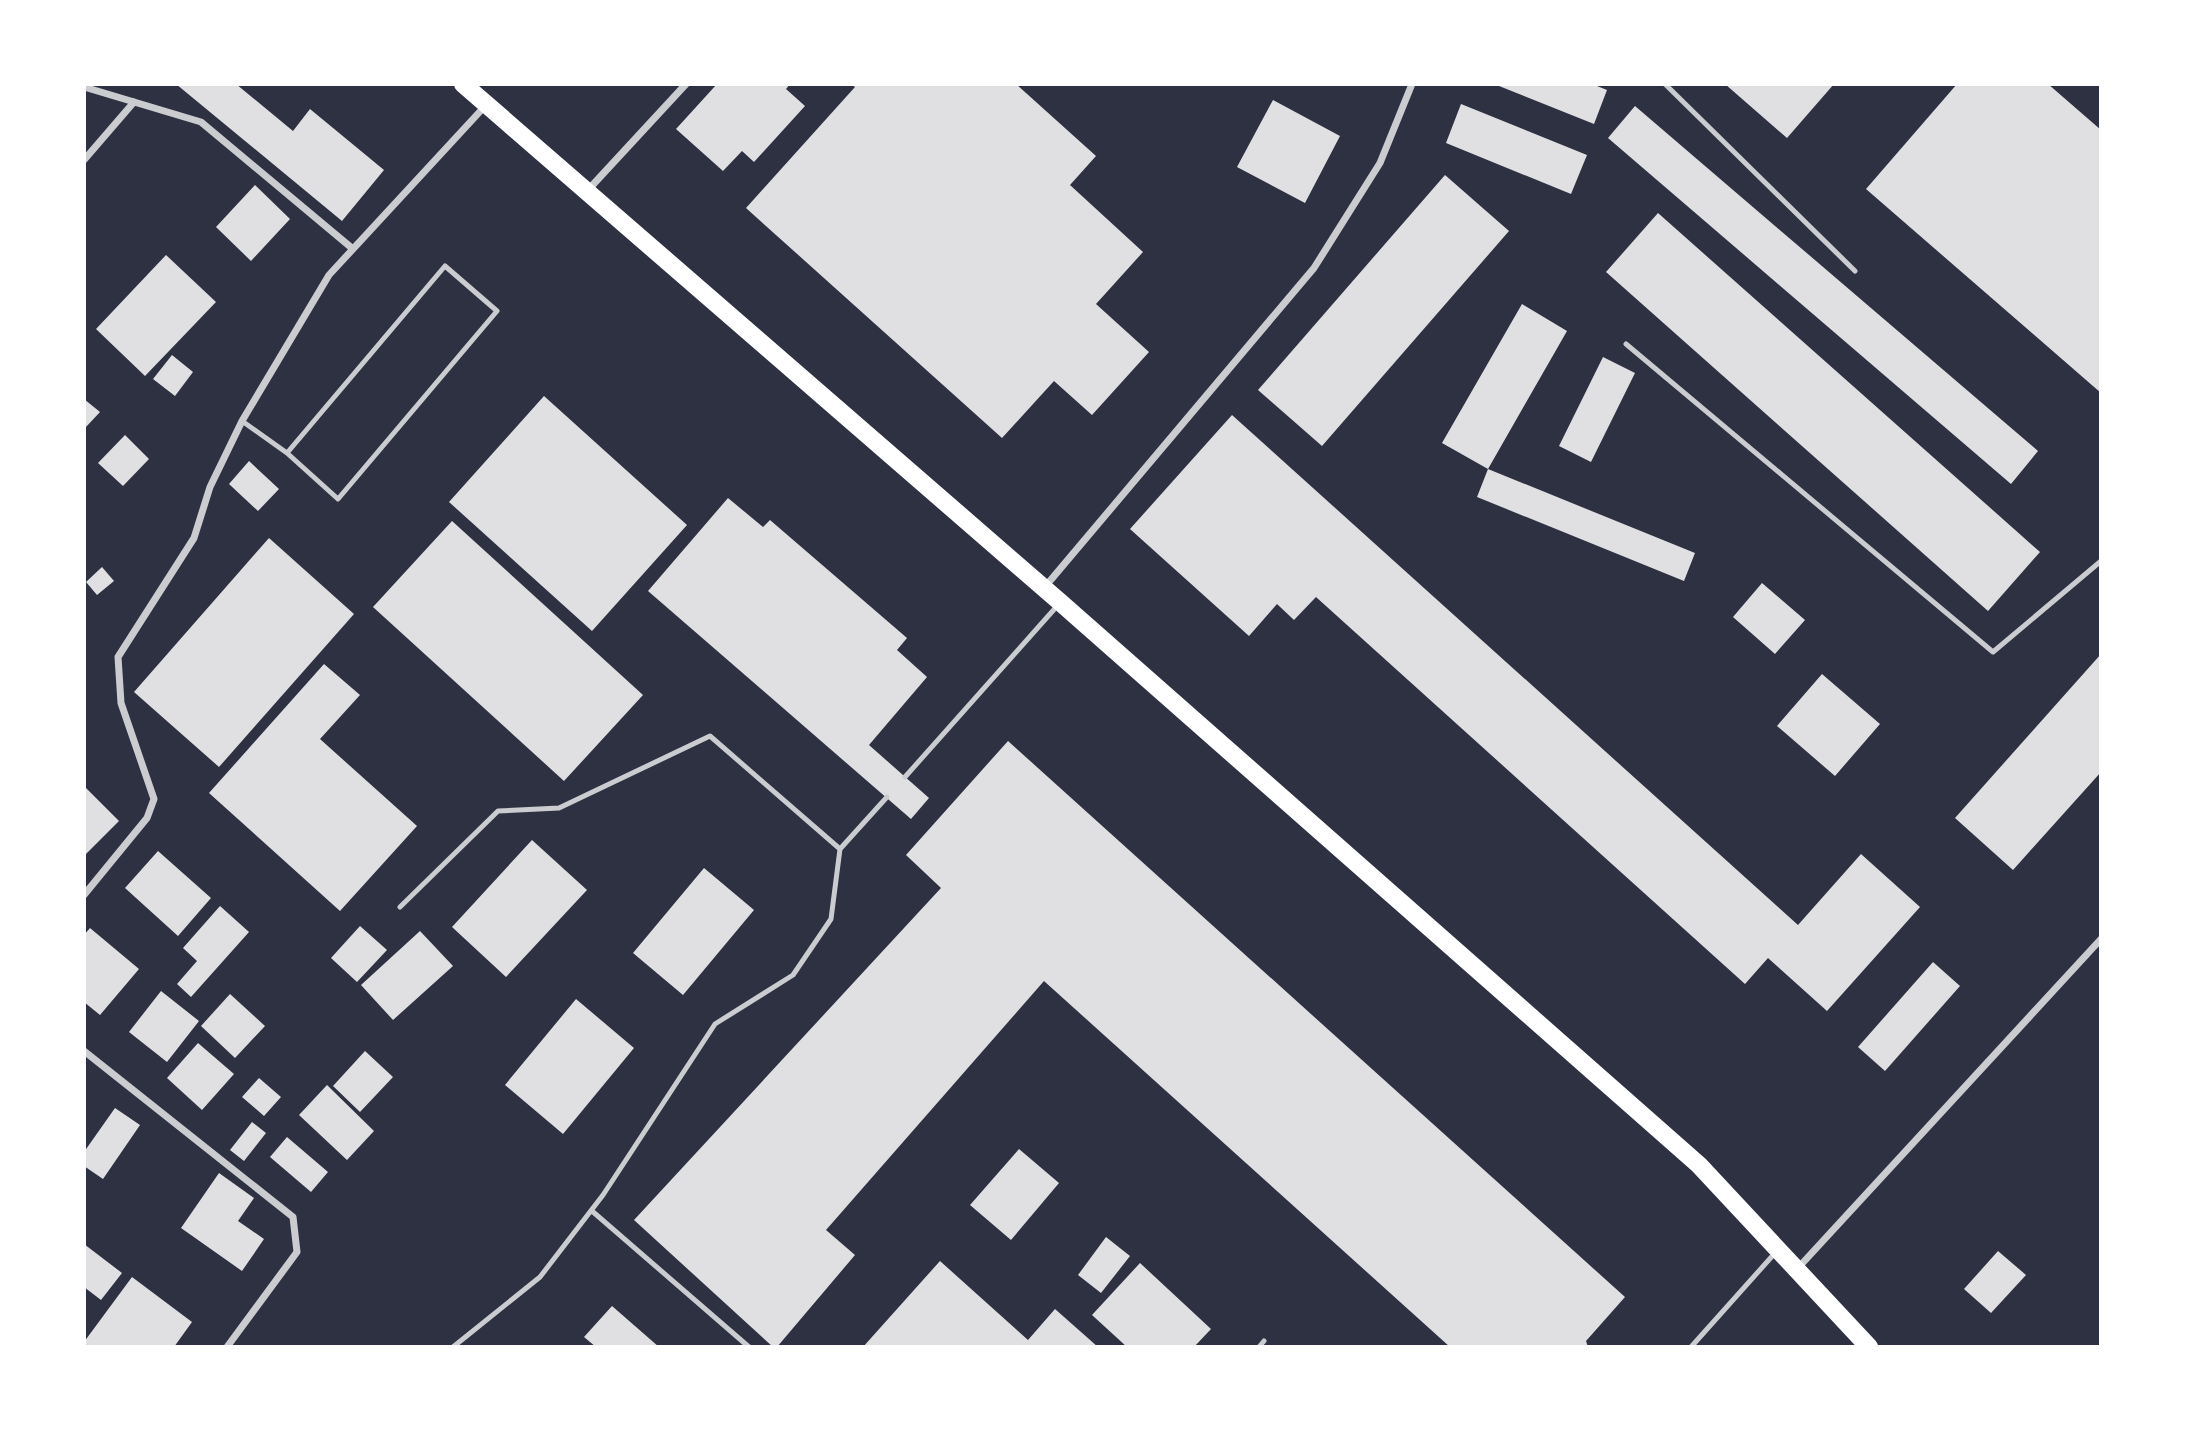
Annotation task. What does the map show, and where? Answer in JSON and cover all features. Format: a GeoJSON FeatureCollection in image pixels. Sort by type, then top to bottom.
{"type":"FeatureCollection","features":[{"type":"Feature","properties":{"kind":"main road"},"geometry":{"type":"LineString","coordinates":[[463,84],[1044,588],[1699,1166],[1862,1345]]}},
{"type":"Feature","properties":{"kind":"street"},"geometry":{"type":"LineString","coordinates":[[586,193],[686,84]]}},
{"type":"Feature","properties":{"kind":"street"},"geometry":{"type":"LineString","coordinates":[[1044,588],[1314,268],[1380,163],[1412,84]]}},
{"type":"Feature","properties":{"kind":"street"},"geometry":{"type":"LineString","coordinates":[[84,87],[201,122],[353,249]]}},
{"type":"Feature","properties":{"kind":"street"},"geometry":{"type":"LineString","coordinates":[[84,160],[134,102]]}},
{"type":"Feature","properties":{"kind":"street"},"geometry":{"type":"LineString","coordinates":[[84,895],[147,818],[154,799],[121,703],[118,657],[194,538],[210,486],[243,421],[329,275],[486,105]]}},
{"type":"Feature","properties":{"kind":"street"},"geometry":{"type":"LineString","coordinates":[[1796,1270],[2101,939]]}},
{"type":"Feature","properties":{"kind":"street"},"geometry":{"type":"LineString","coordinates":[[84,1051],[293,1217],[297,1252],[227,1347]]}},
{"type":"Feature","properties":{"kind":"lane"},"geometry":{"type":"LineString","coordinates":[[1665,84],[1855,271]]}},
{"type":"Feature","properties":{"kind":"lane"},"geometry":{"type":"LineString","coordinates":[[243,421],[287,453],[338,499],[497,311],[445,266],[287,453]]}},
{"type":"Feature","properties":{"kind":"lane"},"geometry":{"type":"LineString","coordinates":[[1626,344],[1993,652],[2101,561]]}},
{"type":"Feature","properties":{"kind":"lane"},"geometry":{"type":"LineString","coordinates":[[905,777],[1060,603]]}},
{"type":"Feature","properties":{"kind":"lane"},"geometry":{"type":"LineString","coordinates":[[400,907],[498,811],[559,808],[710,736],[840,849]]}},
{"type":"Feature","properties":{"kind":"lane"},"geometry":{"type":"LineString","coordinates":[[453,1347],[540,1277],[592,1211],[715,1024],[793,975],[831,919],[840,849],[887,797]]}},
{"type":"Feature","properties":{"kind":"lane"},"geometry":{"type":"LineString","coordinates":[[592,1211],[749,1347]]}},
{"type":"Feature","properties":{"kind":"lane"},"geometry":{"type":"LineString","coordinates":[[1691,1347],[1777,1251]]}},
{"type":"Feature","properties":{"kind":"lane"},"geometry":{"type":"LineString","coordinates":[[1259,1347],[1264,1341]]}},
{"type":"Feature","properties":{"kind":"building"},"geometry":{"type":"Polygon","coordinates":[[[176,84],[236,84],[293,131],[310,109],[384,170],[342,221],[176,84]]]}},
{"type":"Feature","properties":{"kind":"building"},"geometry":{"type":"Polygon","coordinates":[[[717,84],[790,84],[786,89],[805,106],[754,162],[742,151],[723,171],[676,129],[717,84]]]}},
{"type":"Feature","properties":{"kind":"building"},"geometry":{"type":"Polygon","coordinates":[[[851,84],[1016,84],[1096,156],[1070,185],[1143,252],[1096,304],[1149,352],[1092,415],[1054,381],[1002,438],[746,208],[855,87],[851,84]]]}},
{"type":"Feature","properties":{"kind":"building"},"geometry":{"type":"Polygon","coordinates":[[[1494,84],[1592,84],[1607,90],[1594,124],[1494,84]]]}},
{"type":"Feature","properties":{"kind":"building"},"geometry":{"type":"Polygon","coordinates":[[[1725,84],[1834,84],[1787,138],[1725,84]]]}},
{"type":"Feature","properties":{"kind":"building"},"geometry":{"type":"Polygon","coordinates":[[[1957,84],[2048,84],[2101,130],[2101,393],[1866,189],[1957,84]]]}},
{"type":"Feature","properties":{"kind":"building"},"geometry":{"type":"Polygon","coordinates":[[[1273,100],[1340,136],[1305,203],[1237,167],[1273,100]]]}},
{"type":"Feature","properties":{"kind":"building"},"geometry":{"type":"Polygon","coordinates":[[[1461,104],[1587,155],[1571,194],[1446,143],[1461,104]]]}},
{"type":"Feature","properties":{"kind":"building"},"geometry":{"type":"Polygon","coordinates":[[[1635,106],[2038,451],[2011,484],[1608,138],[1635,106]]]}},
{"type":"Feature","properties":{"kind":"building"},"geometry":{"type":"Polygon","coordinates":[[[1445,175],[1509,231],[1322,446],[1258,390],[1445,175]]]}},
{"type":"Feature","properties":{"kind":"building"},"geometry":{"type":"Polygon","coordinates":[[[255,185],[290,219],[251,261],[216,227],[255,185]]]}},
{"type":"Feature","properties":{"kind":"building"},"geometry":{"type":"Polygon","coordinates":[[[1658,213],[2040,552],[1988,611],[1606,272],[1658,213]]]}},
{"type":"Feature","properties":{"kind":"building"},"geometry":{"type":"Polygon","coordinates":[[[166,255],[216,302],[145,376],[96,329],[166,255]]]}},
{"type":"Feature","properties":{"kind":"building"},"geometry":{"type":"Polygon","coordinates":[[[1522,304],[1567,331],[1488,469],[1442,443],[1522,304]]]}},
{"type":"Feature","properties":{"kind":"building"},"geometry":{"type":"Polygon","coordinates":[[[172,355],[193,372],[175,396],[153,379],[172,355]]]}},
{"type":"Feature","properties":{"kind":"building"},"geometry":{"type":"Polygon","coordinates":[[[1603,357],[1635,373],[1591,462],[1559,446],[1603,357]]]}},
{"type":"Feature","properties":{"kind":"building"},"geometry":{"type":"Polygon","coordinates":[[[544,396],[687,525],[592,631],[449,502],[544,396]]]}},
{"type":"Feature","properties":{"kind":"building"},"geometry":{"type":"Polygon","coordinates":[[[84,399],[100,412],[86,427],[84,425],[84,399]]]}},
{"type":"Feature","properties":{"kind":"building"},"geometry":{"type":"Polygon","coordinates":[[[1232,415],[1798,925],[1861,854],[1920,907],[1827,1011],[1768,958],[1745,984],[1316,597],[1294,620],[1277,604],[1249,636],[1130,529],[1232,415]]]}},
{"type":"Feature","properties":{"kind":"building"},"geometry":{"type":"Polygon","coordinates":[[[125,435],[149,459],[123,486],[98,463],[125,435]]]}},
{"type":"Feature","properties":{"kind":"building"},"geometry":{"type":"Polygon","coordinates":[[[249,461],[279,489],[258,511],[229,484],[249,461]]]}},
{"type":"Feature","properties":{"kind":"building"},"geometry":{"type":"Polygon","coordinates":[[[1488,469],[1695,553],[1684,581],[1477,497],[1488,469]]]}},
{"type":"Feature","properties":{"kind":"building"},"geometry":{"type":"Polygon","coordinates":[[[728,498],[763,527],[770,520],[907,638],[897,650],[927,677],[869,745],[929,798],[911,819],[648,591],[728,498]]]}},
{"type":"Feature","properties":{"kind":"building"},"geometry":{"type":"Polygon","coordinates":[[[452,521],[643,695],[564,781],[373,607],[452,521]]]}},
{"type":"Feature","properties":{"kind":"building"},"geometry":{"type":"Polygon","coordinates":[[[269,538],[354,614],[219,767],[134,692],[269,538]]]}},
{"type":"Feature","properties":{"kind":"building"},"geometry":{"type":"Polygon","coordinates":[[[102,567],[114,581],[97,595],[86,582],[102,567]]]}},
{"type":"Feature","properties":{"kind":"building"},"geometry":{"type":"Polygon","coordinates":[[[1762,583],[1805,620],[1775,654],[1733,617],[1762,583]]]}},
{"type":"Feature","properties":{"kind":"building"},"geometry":{"type":"Polygon","coordinates":[[[2101,654],[2101,772],[2013,870],[1955,818],[2101,654]]]}},
{"type":"Feature","properties":{"kind":"building"},"geometry":{"type":"Polygon","coordinates":[[[324,664],[360,695],[320,739],[417,826],[340,911],[209,793],[324,664]]]}},
{"type":"Feature","properties":{"kind":"building"},"geometry":{"type":"Polygon","coordinates":[[[1822,674],[1880,724],[1835,776],[1777,726],[1822,674]]]}},
{"type":"Feature","properties":{"kind":"building"},"geometry":{"type":"Polygon","coordinates":[[[1008,741],[1625,1297],[1586,1341],[1588,1347],[1450,1347],[1044,981],[826,1230],[855,1255],[777,1347],[773,1347],[634,1220],[941,888],[906,855],[1008,741]]]}},
{"type":"Feature","properties":{"kind":"building"},"geometry":{"type":"Polygon","coordinates":[[[84,786],[119,821],[84,856],[84,786]]]}},
{"type":"Feature","properties":{"kind":"building"},"geometry":{"type":"Polygon","coordinates":[[[532,840],[587,890],[506,977],[452,927],[532,840]]]}},
{"type":"Feature","properties":{"kind":"building"},"geometry":{"type":"Polygon","coordinates":[[[158,851],[211,898],[178,936],[125,888],[158,851]]]}},
{"type":"Feature","properties":{"kind":"building"},"geometry":{"type":"Polygon","coordinates":[[[704,868],[754,910],[683,995],[633,953],[704,868]]]}},
{"type":"Feature","properties":{"kind":"building"},"geometry":{"type":"Polygon","coordinates":[[[220,906],[249,932],[191,997],[177,984],[197,961],[183,948],[220,906]]]}},
{"type":"Feature","properties":{"kind":"building"},"geometry":{"type":"Polygon","coordinates":[[[360,926],[387,950],[357,982],[331,958],[360,926]]]}},
{"type":"Feature","properties":{"kind":"building"},"geometry":{"type":"Polygon","coordinates":[[[90,928],[139,969],[100,1015],[84,1002],[84,935],[90,928]]]}},
{"type":"Feature","properties":{"kind":"building"},"geometry":{"type":"Polygon","coordinates":[[[420,931],[453,966],[393,1020],[361,985],[420,931]]]}},
{"type":"Feature","properties":{"kind":"building"},"geometry":{"type":"Polygon","coordinates":[[[1933,962],[1960,986],[1885,1071],[1858,1047],[1933,962]]]}},
{"type":"Feature","properties":{"kind":"building"},"geometry":{"type":"Polygon","coordinates":[[[161,991],[199,1021],[167,1062],[129,1032],[161,991]]]}},
{"type":"Feature","properties":{"kind":"building"},"geometry":{"type":"Polygon","coordinates":[[[230,994],[265,1026],[235,1058],[201,1026],[230,994]]]}},
{"type":"Feature","properties":{"kind":"building"},"geometry":{"type":"Polygon","coordinates":[[[576,999],[634,1048],[563,1134],[505,1085],[576,999]]]}},
{"type":"Feature","properties":{"kind":"building"},"geometry":{"type":"Polygon","coordinates":[[[198,1043],[234,1074],[202,1110],[167,1078],[198,1043]]]}},
{"type":"Feature","properties":{"kind":"building"},"geometry":{"type":"Polygon","coordinates":[[[365,1051],[393,1077],[360,1112],[333,1086],[365,1051]]]}},
{"type":"Feature","properties":{"kind":"building"},"geometry":{"type":"Polygon","coordinates":[[[259,1078],[281,1097],[264,1116],[242,1097],[259,1078]]]}},
{"type":"Feature","properties":{"kind":"building"},"geometry":{"type":"Polygon","coordinates":[[[327,1085],[374,1131],[347,1160],[299,1115],[327,1085]]]}},
{"type":"Feature","properties":{"kind":"building"},"geometry":{"type":"Polygon","coordinates":[[[115,1108],[140,1125],[103,1179],[84,1166],[84,1152],[115,1108]]]}},
{"type":"Feature","properties":{"kind":"building"},"geometry":{"type":"Polygon","coordinates":[[[252,1122],[266,1133],[244,1161],[230,1150],[252,1122]]]}},
{"type":"Feature","properties":{"kind":"building"},"geometry":{"type":"Polygon","coordinates":[[[287,1137],[328,1172],[311,1192],[270,1157],[287,1137]]]}},
{"type":"Feature","properties":{"kind":"building"},"geometry":{"type":"Polygon","coordinates":[[[1019,1149],[1059,1183],[1011,1240],[970,1205],[1019,1149]]]}},
{"type":"Feature","properties":{"kind":"building"},"geometry":{"type":"Polygon","coordinates":[[[219,1173],[254,1198],[238,1221],[264,1239],[242,1271],[181,1228],[219,1173]]]}},
{"type":"Feature","properties":{"kind":"building"},"geometry":{"type":"Polygon","coordinates":[[[1106,1237],[1130,1256],[1101,1293],[1078,1275],[1106,1237]]]}},
{"type":"Feature","properties":{"kind":"building"},"geometry":{"type":"Polygon","coordinates":[[[84,1244],[122,1273],[101,1300],[84,1287],[84,1244]]]}},
{"type":"Feature","properties":{"kind":"building"},"geometry":{"type":"Polygon","coordinates":[[[1998,1251],[2026,1275],[1991,1313],[1964,1289],[1998,1251]]]}},
{"type":"Feature","properties":{"kind":"building"},"geometry":{"type":"Polygon","coordinates":[[[940,1261],[1028,1340],[1055,1309],[1098,1347],[863,1347],[940,1261]]]}},
{"type":"Feature","properties":{"kind":"building"},"geometry":{"type":"Polygon","coordinates":[[[1140,1263],[1211,1329],[1194,1347],[1127,1347],[1092,1315],[1140,1263]]]}},
{"type":"Feature","properties":{"kind":"building"},"geometry":{"type":"Polygon","coordinates":[[[132,1277],[192,1322],[174,1347],[84,1347],[84,1342],[132,1277]]]}},
{"type":"Feature","properties":{"kind":"building"},"geometry":{"type":"Polygon","coordinates":[[[612,1306],[659,1347],[596,1347],[584,1337],[612,1306]]]}}]}
